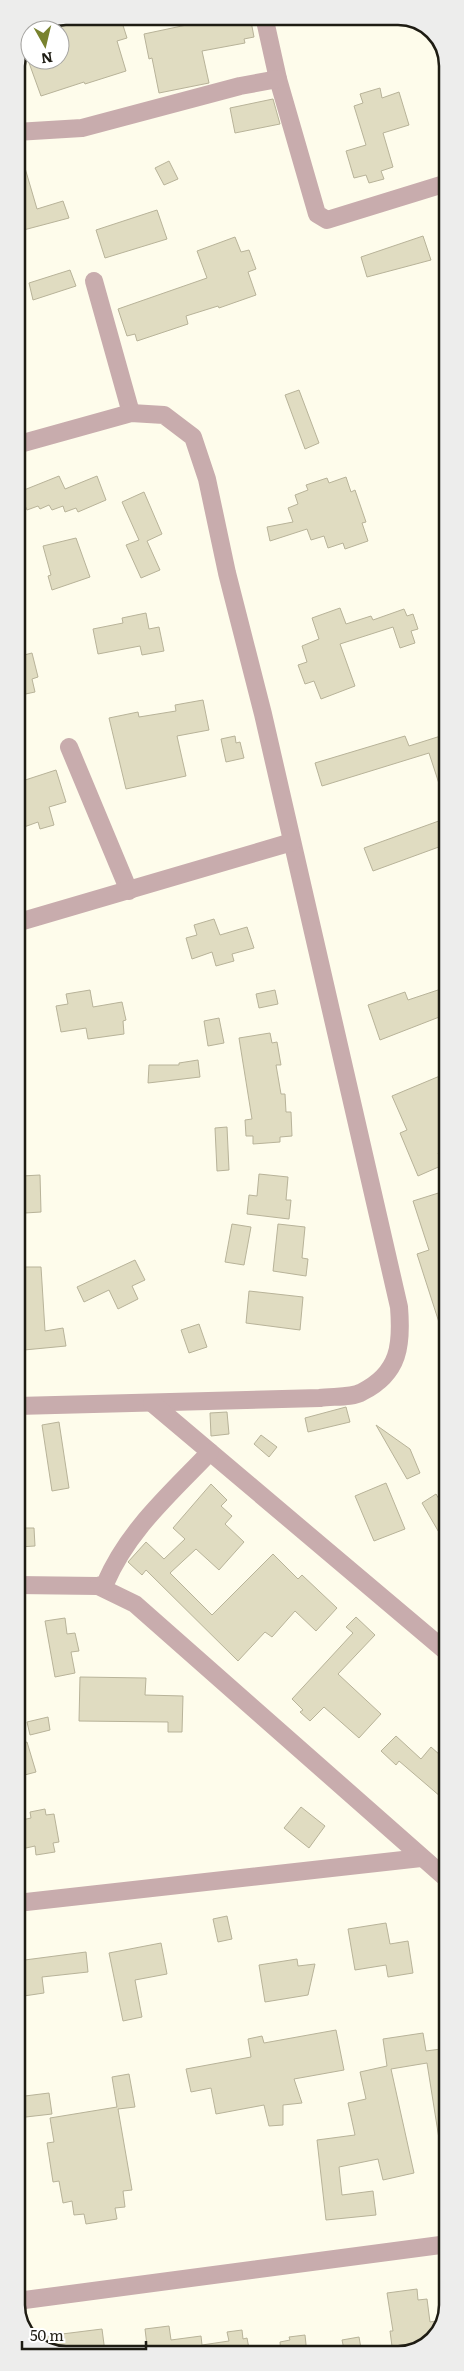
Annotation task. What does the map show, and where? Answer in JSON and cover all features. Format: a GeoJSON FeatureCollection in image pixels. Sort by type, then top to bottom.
{"type":"FeatureCollection","features":[{"type":"Feature","properties":{"kind":"street"},"geometry":{"type":"LineString","coordinates":[[266,25],[278,79],[317,214],[327,220],[439,185]]}},
{"type":"Feature","properties":{"kind":"street"},"geometry":{"type":"LineString","coordinates":[[25,131],[82,128],[240,86],[278,79]]}},
{"type":"Feature","properties":{"kind":"street"},"geometry":{"type":"LineString","coordinates":[[94,281],[131,413]]}},
{"type":"Feature","properties":{"kind":"street"},"geometry":{"type":"LineString","coordinates":[[25,442],[131,413],[164,415],[193,437],[207,479],[292,842],[399,1307],[402,1336],[394,1362],[386,1375],[361,1393],[320,1398],[25,1406]]}},
{"type":"Feature","properties":{"kind":"street"},"geometry":{"type":"LineString","coordinates":[[69,747],[129,892]]}},
{"type":"Feature","properties":{"kind":"street"},"geometry":{"type":"LineString","coordinates":[[25,921],[129,892],[292,842]]}},
{"type":"Feature","properties":{"kind":"street"},"geometry":{"type":"LineString","coordinates":[[152,1403],[439,1645]]}},
{"type":"Feature","properties":{"kind":"street"},"geometry":{"type":"LineString","coordinates":[[25,1585],[98,1586],[105,1584],[115,1560],[129,1538],[210,1452]]}},
{"type":"Feature","properties":{"kind":"street"},"geometry":{"type":"LineString","coordinates":[[98,1586],[135,1604],[439,1873]]}},
{"type":"Feature","properties":{"kind":"street"},"geometry":{"type":"LineString","coordinates":[[25,1902],[421,1858]]}},
{"type":"Feature","properties":{"kind":"street"},"geometry":{"type":"LineString","coordinates":[[25,2300],[439,2245]]}},
{"type":"Feature","properties":{"kind":"building"},"geometry":{"type":"Polygon","coordinates":[[[70,25],[123,25],[127,38],[117,41],[126,71],[41,96],[32,70],[70,70],[70,25]]]}},
{"type":"Feature","properties":{"kind":"building"},"geometry":{"type":"Polygon","coordinates":[[[186,25],[252,25],[254,37],[244,39],[245,43],[202,51],[209,83],[159,93],[152,58],[149,59],[144,34],[186,25]]]}},
{"type":"Feature","properties":{"kind":"building"},"geometry":{"type":"Polygon","coordinates":[[[380,88],[382,98],[399,92],[409,125],[383,133],[393,167],[381,171],[384,179],[369,183],[366,175],[354,178],[346,151],[366,145],[354,106],[363,103],[360,94],[380,88]]]}},
{"type":"Feature","properties":{"kind":"building"},"geometry":{"type":"Polygon","coordinates":[[[273,99],[280,124],[235,133],[230,108],[273,99]]]}},
{"type":"Feature","properties":{"kind":"building"},"geometry":{"type":"Polygon","coordinates":[[[169,161],[178,179],[164,185],[155,168],[169,161]]]}},
{"type":"Feature","properties":{"kind":"building"},"geometry":{"type":"Polygon","coordinates":[[[25,168],[37,209],[63,201],[69,218],[25,230],[25,168]]]}},
{"type":"Feature","properties":{"kind":"building"},"geometry":{"type":"Polygon","coordinates":[[[157,210],[167,239],[105,258],[96,230],[157,210]]]}},
{"type":"Feature","properties":{"kind":"building"},"geometry":{"type":"Polygon","coordinates":[[[423,236],[431,260],[367,277],[361,257],[423,236]]]}},
{"type":"Feature","properties":{"kind":"building"},"geometry":{"type":"Polygon","coordinates":[[[235,237],[241,252],[249,250],[256,269],[248,272],[256,295],[219,308],[218,306],[186,316],[188,324],[137,341],[135,334],[127,336],[118,309],[207,278],[197,251],[235,237]]]}},
{"type":"Feature","properties":{"kind":"building"},"geometry":{"type":"Polygon","coordinates":[[[70,270],[76,286],[33,300],[29,283],[70,270]]]}},
{"type":"Feature","properties":{"kind":"building"},"geometry":{"type":"Polygon","coordinates":[[[299,390],[319,443],[305,449],[285,395],[299,390]]]}},
{"type":"Feature","properties":{"kind":"building"},"geometry":{"type":"Polygon","coordinates":[[[59,476],[65,489],[97,476],[106,500],[78,512],[76,508],[65,512],[63,506],[52,510],[49,505],[40,509],[38,506],[27,510],[25,506],[25,490],[59,476]]]}},
{"type":"Feature","properties":{"kind":"building"},"geometry":{"type":"Polygon","coordinates":[[[346,477],[351,492],[355,490],[366,522],[362,523],[368,541],[345,549],[343,543],[328,548],[324,536],[311,540],[307,529],[270,541],[267,527],[293,522],[288,508],[298,504],[295,495],[308,490],[306,485],[327,478],[329,483],[346,477]]]}},
{"type":"Feature","properties":{"kind":"building"},"geometry":{"type":"Polygon","coordinates":[[[144,492],[162,534],[147,541],[160,570],[141,578],[126,545],[139,540],[122,502],[144,492]]]}},
{"type":"Feature","properties":{"kind":"building"},"geometry":{"type":"Polygon","coordinates":[[[76,538],[90,577],[52,590],[48,576],[51,575],[43,546],[76,538]]]}},
{"type":"Feature","properties":{"kind":"building"},"geometry":{"type":"Polygon","coordinates":[[[340,608],[346,624],[371,616],[373,620],[404,609],[407,616],[413,614],[418,629],[411,631],[415,643],[400,648],[393,627],[340,644],[355,686],[321,699],[314,681],[305,684],[298,665],[307,662],[302,646],[319,639],[312,618],[340,608]]]}},
{"type":"Feature","properties":{"kind":"building"},"geometry":{"type":"Polygon","coordinates":[[[146,613],[149,629],[159,627],[164,651],[142,655],[140,646],[98,654],[93,629],[123,623],[122,618],[146,613]]]}},
{"type":"Feature","properties":{"kind":"building"},"geometry":{"type":"Polygon","coordinates":[[[32,653],[38,677],[32,679],[35,692],[25,694],[25,655],[32,653]]]}},
{"type":"Feature","properties":{"kind":"building"},"geometry":{"type":"Polygon","coordinates":[[[203,700],[209,730],[177,736],[186,776],[126,789],[109,718],[138,712],[139,717],[176,711],[175,705],[203,700]]]}},
{"type":"Feature","properties":{"kind":"building"},"geometry":{"type":"Polygon","coordinates":[[[235,736],[236,743],[240,742],[244,758],[226,762],[221,739],[235,736]]]}},
{"type":"Feature","properties":{"kind":"building"},"geometry":{"type":"Polygon","coordinates":[[[405,736],[409,746],[439,737],[439,784],[429,753],[322,786],[315,763],[405,736]]]}},
{"type":"Feature","properties":{"kind":"building"},"geometry":{"type":"Polygon","coordinates":[[[56,770],[66,802],[49,807],[54,825],[40,829],[38,822],[25,827],[25,780],[56,770]]]}},
{"type":"Feature","properties":{"kind":"building"},"geometry":{"type":"Polygon","coordinates":[[[439,821],[439,847],[373,871],[364,848],[439,821]]]}},
{"type":"Feature","properties":{"kind":"building"},"geometry":{"type":"Polygon","coordinates":[[[214,919],[220,935],[247,927],[254,948],[232,954],[234,961],[216,966],[212,952],[192,959],[186,938],[197,935],[194,925],[214,919]]]}},
{"type":"Feature","properties":{"kind":"building"},"geometry":{"type":"Polygon","coordinates":[[[90,990],[93,1007],[122,1002],[126,1020],[123,1021],[124,1034],[88,1039],[86,1028],[61,1032],[56,1006],[68,1004],[66,994],[90,990]]]}},
{"type":"Feature","properties":{"kind":"building"},"geometry":{"type":"Polygon","coordinates":[[[275,990],[278,1004],[259,1008],[256,994],[275,990]]]}},
{"type":"Feature","properties":{"kind":"building"},"geometry":{"type":"Polygon","coordinates":[[[439,990],[439,1017],[380,1040],[368,1005],[405,992],[408,1000],[439,990]]]}},
{"type":"Feature","properties":{"kind":"building"},"geometry":{"type":"Polygon","coordinates":[[[219,1018],[224,1043],[208,1046],[204,1021],[219,1018]]]}},
{"type":"Feature","properties":{"kind":"building"},"geometry":{"type":"Polygon","coordinates":[[[270,1033],[272,1043],[277,1042],[281,1065],[276,1065],[281,1094],[285,1094],[286,1112],[291,1112],[292,1136],[280,1137],[280,1142],[253,1144],[253,1136],[246,1136],[245,1120],[252,1119],[239,1038],[270,1033]]]}},
{"type":"Feature","properties":{"kind":"building"},"geometry":{"type":"Polygon","coordinates":[[[198,1060],[200,1077],[148,1083],[149,1065],[179,1065],[179,1063],[198,1060]]]}},
{"type":"Feature","properties":{"kind":"building"},"geometry":{"type":"Polygon","coordinates":[[[439,1076],[439,1167],[418,1176],[400,1133],[407,1130],[392,1096],[439,1076]]]}},
{"type":"Feature","properties":{"kind":"building"},"geometry":{"type":"Polygon","coordinates":[[[227,1127],[229,1170],[217,1171],[215,1128],[227,1127]]]}},
{"type":"Feature","properties":{"kind":"building"},"geometry":{"type":"Polygon","coordinates":[[[259,1174],[288,1177],[286,1200],[291,1200],[289,1219],[247,1214],[249,1195],[257,1196],[259,1174]]]}},
{"type":"Feature","properties":{"kind":"building"},"geometry":{"type":"Polygon","coordinates":[[[40,1175],[41,1212],[25,1213],[25,1176],[40,1175]]]}},
{"type":"Feature","properties":{"kind":"building"},"geometry":{"type":"Polygon","coordinates":[[[439,1193],[439,1322],[417,1254],[429,1250],[413,1201],[439,1193]]]}},
{"type":"Feature","properties":{"kind":"building"},"geometry":{"type":"Polygon","coordinates":[[[232,1224],[251,1227],[244,1265],[225,1262],[232,1224]]]}},
{"type":"Feature","properties":{"kind":"building"},"geometry":{"type":"Polygon","coordinates":[[[278,1224],[305,1227],[302,1258],[308,1259],[306,1276],[273,1271],[278,1224]]]}},
{"type":"Feature","properties":{"kind":"building"},"geometry":{"type":"Polygon","coordinates":[[[135,1260],[145,1280],[132,1286],[138,1299],[118,1309],[109,1290],[84,1302],[77,1287],[135,1260]]]}},
{"type":"Feature","properties":{"kind":"building"},"geometry":{"type":"Polygon","coordinates":[[[25,1267],[41,1267],[45,1331],[63,1328],[66,1346],[25,1350],[25,1267]]]}},
{"type":"Feature","properties":{"kind":"building"},"geometry":{"type":"Polygon","coordinates":[[[249,1291],[303,1297],[300,1330],[246,1323],[249,1291]]]}},
{"type":"Feature","properties":{"kind":"building"},"geometry":{"type":"Polygon","coordinates":[[[199,1324],[207,1347],[189,1353],[181,1330],[199,1324]]]}},
{"type":"Feature","properties":{"kind":"building"},"geometry":{"type":"Polygon","coordinates":[[[346,1407],[350,1422],[308,1432],[305,1418],[346,1407]]]}},
{"type":"Feature","properties":{"kind":"building"},"geometry":{"type":"Polygon","coordinates":[[[227,1412],[229,1434],[211,1436],[210,1413],[227,1412]]]}},
{"type":"Feature","properties":{"kind":"building"},"geometry":{"type":"Polygon","coordinates":[[[59,1422],[69,1488],[52,1491],[42,1425],[59,1422]]]}},
{"type":"Feature","properties":{"kind":"building"},"geometry":{"type":"Polygon","coordinates":[[[376,1425],[410,1449],[420,1473],[407,1479],[376,1425]]]}},
{"type":"Feature","properties":{"kind":"building"},"geometry":{"type":"Polygon","coordinates":[[[261,1435],[277,1447],[269,1457],[254,1444],[261,1435]]]}},
{"type":"Feature","properties":{"kind":"building"},"geometry":{"type":"Polygon","coordinates":[[[386,1483],[405,1529],[374,1541],[355,1496],[386,1483]]]}},
{"type":"Feature","properties":{"kind":"building"},"geometry":{"type":"Polygon","coordinates":[[[211,1484],[227,1500],[221,1506],[232,1516],[225,1524],[244,1542],[219,1570],[196,1549],[170,1573],[212,1615],[273,1554],[298,1579],[302,1575],[337,1608],[316,1631],[295,1611],[272,1637],[265,1632],[238,1661],[146,1570],[142,1575],[128,1562],[146,1542],[164,1559],[185,1539],[173,1528],[211,1484]]]}},
{"type":"Feature","properties":{"kind":"building"},"geometry":{"type":"Polygon","coordinates":[[[436,1494],[439,1499],[439,1532],[422,1503],[436,1494]]]}},
{"type":"Feature","properties":{"kind":"building"},"geometry":{"type":"Polygon","coordinates":[[[25,1528],[34,1528],[35,1546],[25,1547],[25,1528]]]}},
{"type":"Feature","properties":{"kind":"building"},"geometry":{"type":"Polygon","coordinates":[[[356,1617],[375,1635],[338,1674],[381,1714],[359,1738],[324,1707],[310,1721],[300,1712],[303,1710],[292,1699],[353,1633],[346,1627],[356,1617]]]}},
{"type":"Feature","properties":{"kind":"building"},"geometry":{"type":"Polygon","coordinates":[[[65,1618],[67,1634],[75,1633],[79,1651],[71,1652],[75,1673],[55,1677],[45,1621],[65,1618]]]}},
{"type":"Feature","properties":{"kind":"building"},"geometry":{"type":"Polygon","coordinates":[[[80,1677],[146,1678],[145,1695],[183,1696],[182,1732],[168,1732],[168,1722],[79,1721],[80,1677]]]}},
{"type":"Feature","properties":{"kind":"building"},"geometry":{"type":"Polygon","coordinates":[[[48,1717],[50,1730],[30,1735],[27,1722],[48,1717]]]}},
{"type":"Feature","properties":{"kind":"building"},"geometry":{"type":"Polygon","coordinates":[[[396,1736],[421,1759],[431,1747],[439,1754],[439,1795],[399,1761],[396,1765],[381,1751],[396,1736]]]}},
{"type":"Feature","properties":{"kind":"building"},"geometry":{"type":"Polygon","coordinates":[[[27,1742],[36,1772],[25,1775],[25,1743],[27,1742]]]}},
{"type":"Feature","properties":{"kind":"building"},"geometry":{"type":"Polygon","coordinates":[[[301,1807],[325,1826],[309,1848],[284,1828],[301,1807]]]}},
{"type":"Feature","properties":{"kind":"building"},"geometry":{"type":"Polygon","coordinates":[[[45,1809],[46,1815],[54,1814],[59,1842],[53,1843],[55,1852],[36,1855],[35,1846],[25,1848],[25,1819],[31,1818],[30,1812],[45,1809]]]}},
{"type":"Feature","properties":{"kind":"building"},"geometry":{"type":"Polygon","coordinates":[[[227,1916],[232,1939],[218,1942],[213,1919],[227,1916]]]}},
{"type":"Feature","properties":{"kind":"building"},"geometry":{"type":"Polygon","coordinates":[[[386,1923],[390,1944],[408,1941],[413,1973],[388,1977],[386,1965],[355,1970],[348,1929],[386,1923]]]}},
{"type":"Feature","properties":{"kind":"building"},"geometry":{"type":"Polygon","coordinates":[[[161,1943],[167,1974],[135,1980],[142,2017],[123,2021],[109,1953],[161,1943]]]}},
{"type":"Feature","properties":{"kind":"building"},"geometry":{"type":"Polygon","coordinates":[[[86,1952],[88,1972],[42,1977],[44,1993],[25,1996],[25,1960],[86,1952]]]}},
{"type":"Feature","properties":{"kind":"building"},"geometry":{"type":"Polygon","coordinates":[[[297,1959],[298,1966],[315,1964],[308,1995],[265,2002],[259,1965],[297,1959]]]}},
{"type":"Feature","properties":{"kind":"building"},"geometry":{"type":"Polygon","coordinates":[[[336,2030],[344,2070],[294,2079],[302,2103],[283,2105],[283,2125],[269,2126],[264,2105],[216,2114],[211,2088],[191,2092],[186,2069],[251,2057],[248,2039],[262,2036],[264,2043],[336,2030]]]}},
{"type":"Feature","properties":{"kind":"building"},"geometry":{"type":"Polygon","coordinates":[[[423,2033],[426,2051],[439,2049],[439,2139],[427,2063],[391,2069],[414,2173],[383,2180],[378,2159],[339,2167],[342,2195],[373,2191],[376,2215],[326,2220],[317,2140],[355,2135],[348,2103],[366,2099],[360,2072],[387,2066],[383,2039],[423,2033]]]}},
{"type":"Feature","properties":{"kind":"building"},"geometry":{"type":"Polygon","coordinates":[[[129,2074],[135,2107],[118,2109],[132,2190],[123,2191],[125,2207],[115,2208],[117,2219],[86,2224],[84,2214],[74,2215],[72,2201],[63,2203],[59,2181],[53,2182],[47,2143],[54,2142],[50,2118],[117,2107],[112,2077],[129,2074]]]}},
{"type":"Feature","properties":{"kind":"building"},"geometry":{"type":"Polygon","coordinates":[[[49,2093],[52,2114],[25,2117],[25,2096],[49,2093]]]}},
{"type":"Feature","properties":{"kind":"building"},"geometry":{"type":"Polygon","coordinates":[[[417,2289],[418,2300],[427,2299],[430,2322],[435,2321],[425,2336],[411,2344],[392,2346],[390,2331],[393,2331],[387,2293],[417,2289]]]}},
{"type":"Feature","properties":{"kind":"building"},"geometry":{"type":"Polygon","coordinates":[[[169,2326],[171,2340],[201,2336],[202,2345],[229,2341],[227,2332],[242,2330],[243,2339],[247,2338],[248,2346],[147,2346],[145,2329],[169,2326]]]}},
{"type":"Feature","properties":{"kind":"building"},"geometry":{"type":"Polygon","coordinates":[[[102,2329],[104,2346],[64,2346],[51,2343],[40,2337],[102,2329]]]}},
{"type":"Feature","properties":{"kind":"building"},"geometry":{"type":"Polygon","coordinates":[[[305,2335],[306,2346],[280,2346],[280,2342],[290,2340],[289,2337],[305,2335]]]}},
{"type":"Feature","properties":{"kind":"building"},"geometry":{"type":"Polygon","coordinates":[[[359,2337],[361,2346],[343,2346],[342,2340],[359,2337]]]}}]}
